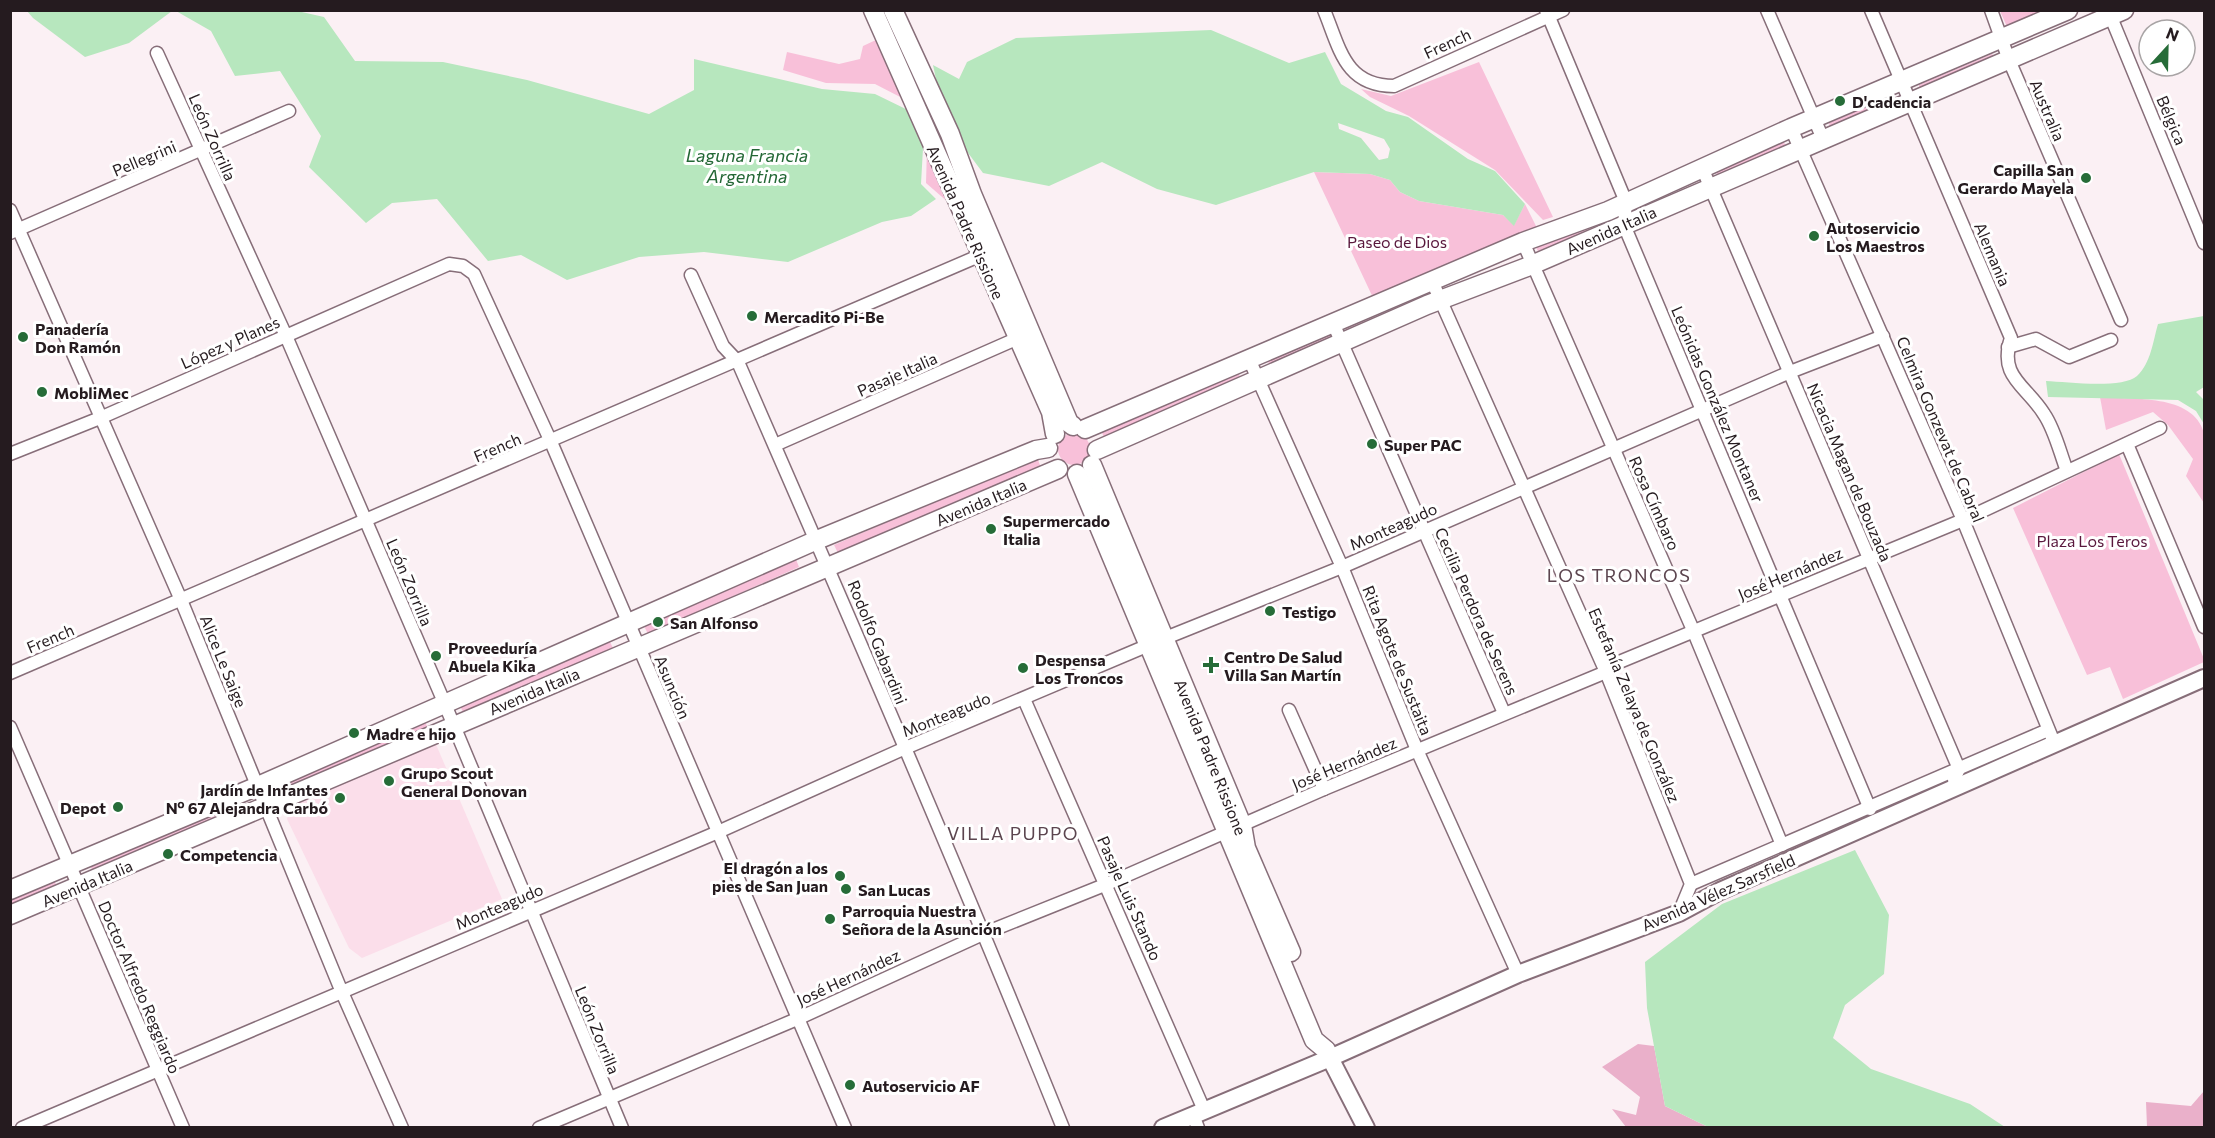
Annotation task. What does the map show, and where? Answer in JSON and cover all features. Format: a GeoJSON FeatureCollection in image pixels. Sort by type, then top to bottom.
{"type":"FeatureCollection","features":[{"type":"Feature","properties":{"kind":"main road","name":"Avenida Padre Rissione"},"geometry":{"type":"LineString","coordinates":[[873,10],[931,143],[987,252],[1025,335],[1069,423],[1079,427]]}},
{"type":"Feature","properties":{"kind":"main road","name":"Avenida Padre Rissione"},"geometry":{"type":"LineString","coordinates":[[893,10],[950,134],[987,252]]}},
{"type":"Feature","properties":{"kind":"main road","name":"Avenida Italia"},"geometry":{"type":"LineString","coordinates":[[1089,463],[1259,377],[1439,300],[1532,265],[1624,225],[1791,128],[2068,10]]}},
{"type":"Feature","properties":{"kind":"main road","name":"Avenida Italia"},"geometry":{"type":"LineString","coordinates":[[1079,427],[1250,359],[1523,242],[1626,202],[1800,150],[1911,104],[2115,12]]}},
{"type":"Feature","properties":{"kind":"main road","name":"Avenida Padre Rissione"},"geometry":{"type":"LineString","coordinates":[[1025,335],[1051,412],[1052,441]]}},
{"type":"Feature","properties":{"kind":"main road"},"geometry":{"type":"LineString","coordinates":[[1064,427],[1079,427],[1093,436],[1089,463],[1058,469],[1050,460],[1052,441],[1064,427]]}},
{"type":"Feature","properties":{"kind":"main road","name":"Avenida Italia"},"geometry":{"type":"LineString","coordinates":[[10,890],[258,786],[444,702],[817,540],[1036,450],[1052,441]]}},
{"type":"Feature","properties":{"kind":"main road","name":"Avenida Padre Rissione"},"geometry":{"type":"LineString","coordinates":[[1089,463],[1155,642],[1234,829],[1314,1040],[1328,1054]]}},
{"type":"Feature","properties":{"kind":"main road","name":"Avenida Italia"},"geometry":{"type":"LineString","coordinates":[[10,915],[1058,469]]}},
{"type":"Feature","properties":{"kind":"street","name":"French"},"geometry":{"type":"LineString","coordinates":[[1324,10],[1346,64],[1358,78],[1377,86],[1394,86],[1547,13],[1563,10]]}},
{"type":"Feature","properties":{"kind":"street"},"geometry":{"type":"LineString","coordinates":[[1767,10],[1823,140]]}},
{"type":"Feature","properties":{"kind":"street","name":"Alemania"},"geometry":{"type":"LineString","coordinates":[[1871,10],[2011,338],[2005,355],[2009,369],[2045,415],[2067,471]]}},
{"type":"Feature","properties":{"kind":"street","name":"Australia"},"geometry":{"type":"LineString","coordinates":[[1991,10],[2003,38],[2009,60],[2121,320]]}},
{"type":"Feature","properties":{"kind":"street","name":"Bélgica"},"geometry":{"type":"LineString","coordinates":[[2115,12],[2205,243]]}},
{"type":"Feature","properties":{"kind":"street","name":"Leónidas González Montaner"},"geometry":{"type":"LineString","coordinates":[[1547,13],[1626,202],[1624,225],[1870,809]]}},
{"type":"Feature","properties":{"kind":"street","name":"León Zorrilla"},"geometry":{"type":"LineString","coordinates":[[158,53],[286,336],[444,702],[622,1128]]}},
{"type":"Feature","properties":{"kind":"street","name":"Pellegrini"},"geometry":{"type":"LineString","coordinates":[[15,231],[289,111]]}},
{"type":"Feature","properties":{"kind":"street","name":"Celmira Gonzevat de Cabral"},"geometry":{"type":"LineString","coordinates":[[1791,128],[1963,520],[2052,737]]}},
{"type":"Feature","properties":{"kind":"street","name":"Nicacia Magan de Bouzada"},"geometry":{"type":"LineString","coordinates":[[1706,178],[1959,769]]}},
{"type":"Feature","properties":{"kind":"street","name":"Alice Le Saige"},"geometry":{"type":"LineString","coordinates":[[10,210],[15,231],[181,600],[341,990],[402,1128]]}},
{"type":"Feature","properties":{"kind":"street","name":"Rosa Címbaro"},"geometry":{"type":"LineString","coordinates":[[1523,242],[1693,630],[1782,845]]}},
{"type":"Feature","properties":{"kind":"street","name":"French"},"geometry":{"type":"LineString","coordinates":[[10,673],[738,362],[987,252]]}},
{"type":"Feature","properties":{"kind":"street","name":"López y Planes"},"geometry":{"type":"LineString","coordinates":[[10,454],[100,418],[448,264],[463,266]]}},
{"type":"Feature","properties":{"kind":"street","name":"Asunción"},"geometry":{"type":"LineString","coordinates":[[463,266],[474,274],[551,442],[844,1128]]}},
{"type":"Feature","properties":{"kind":"street","name":"Rodolfo Gabardini"},"geometry":{"type":"LineString","coordinates":[[691,275],[723,346],[738,362],[829,567],[903,749],[985,933],[1064,1128]]}},
{"type":"Feature","properties":{"kind":"street","name":"Estefanía Zelaya de González"},"geometry":{"type":"LineString","coordinates":[[1432,282],[1606,672],[1691,884]]}},
{"type":"Feature","properties":{"kind":"street","name":"Cecilia Perdora de Serens"},"geometry":{"type":"LineString","coordinates":[[1333,323],[1504,713]]}},
{"type":"Feature","properties":{"kind":"street","name":"Pasaje Italia"},"geometry":{"type":"LineString","coordinates":[[775,445],[1025,335]]}},
{"type":"Feature","properties":{"kind":"street","name":"Monteagudo"},"geometry":{"type":"LineString","coordinates":[[22,1128],[341,990],[718,832],[903,749],[1155,642],[1342,567],[1790,372],[1883,336]]}},
{"type":"Feature","properties":{"kind":"street"},"geometry":{"type":"LineString","coordinates":[[2008,347],[2036,339],[2069,357],[2111,340]]}},
{"type":"Feature","properties":{"kind":"street","name":"Rita Agote de Sustaita"},"geometry":{"type":"LineString","coordinates":[[1250,359],[1342,567],[1418,750],[1518,974]]}},
{"type":"Feature","properties":{"kind":"street","name":"José Hernández"},"geometry":{"type":"LineString","coordinates":[[539,1128],[797,1018],[985,933],[1107,884],[1324,789],[1606,672],[1612,665],[1693,630],[1963,520],[2160,428]]}},
{"type":"Feature","properties":{"kind":"street"},"geometry":{"type":"LineString","coordinates":[[2127,444],[2205,627]]}},
{"type":"Feature","properties":{"kind":"street","name":"Avenida Vélez Sarsfield"},"geometry":{"type":"LineString","coordinates":[[1691,884],[1959,769],[2052,737],[2205,678]]}},
{"type":"Feature","properties":{"kind":"street","name":"Pasaje Luis Stando"},"geometry":{"type":"LineString","coordinates":[[1024,699],[1107,884],[1198,1118]]}},
{"type":"Feature","properties":{"kind":"street"},"geometry":{"type":"LineString","coordinates":[[1289,710],[1324,789]]}},
{"type":"Feature","properties":{"kind":"street","name":"Doctor Alfredo Reggiardo"},"geometry":{"type":"LineString","coordinates":[[10,727],[183,1128]]}},
{"type":"Feature","properties":{"kind":"street","name":"Avenida Vélez Sarsfield"},"geometry":{"type":"LineString","coordinates":[[1163,1128],[1198,1118],[1328,1054],[1518,974],[1679,913],[1719,891],[1955,787],[2052,737]]}},
{"type":"Feature","properties":{"kind":"street"},"geometry":{"type":"LineString","coordinates":[[1955,787],[1954,779],[1959,769]]}},
{"type":"Feature","properties":{"kind":"street"},"geometry":{"type":"LineString","coordinates":[[1679,913],[1691,884]]}},
{"type":"Feature","properties":{"kind":"street","name":"Avenida Padre Rissione"},"geometry":{"type":"LineString","coordinates":[[1328,1054],[1366,1128]]}},
{"type":"Feature","properties":{"kind":"shaded area"},"geometry":{"type":"Polygon","coordinates":[[[435,742],[502,899],[362,958],[349,948],[287,819],[292,802],[435,742]]]}},
{"type":"Feature","properties":{"kind":"shaded area"},"geometry":{"type":"Polygon","coordinates":[[[1638,1044],[1654,1046],[1665,1106],[1708,1127],[1626,1127],[1612,1109],[1636,1115],[1640,1097],[1602,1067],[1638,1044]]]}},
{"type":"Feature","properties":{"kind":"shaded area"},"geometry":{"type":"Polygon","coordinates":[[[2204,1091],[2204,1127],[2147,1127],[2146,1102],[2191,1106],[2204,1091]]]}},
{"type":"Feature","properties":{"kind":"green space"},"geometry":{"type":"Polygon","coordinates":[[[2000,11],[2054,11],[2008,29],[2000,11]]]}},
{"type":"Feature","properties":{"kind":"green space"},"geometry":{"type":"Polygon","coordinates":[[[878,39],[904,99],[875,84],[826,83],[783,70],[787,52],[839,64],[860,59],[863,46],[878,39]]]}},
{"type":"Feature","properties":{"kind":"green space"},"geometry":{"type":"Polygon","coordinates":[[[1992,54],[1995,57],[1919,91],[1919,85],[1992,54]]]}},
{"type":"Feature","properties":{"kind":"green space"},"geometry":{"type":"Polygon","coordinates":[[[1479,62],[1553,217],[1543,220],[1495,170],[1409,116],[1370,97],[1361,89],[1391,96],[1479,62]]]}},
{"type":"Feature","properties":{"kind":"green space"},"geometry":{"type":"Polygon","coordinates":[[[1891,96],[1895,100],[1830,129],[1829,123],[1891,96]]]}},
{"type":"Feature","properties":{"kind":"green space"},"geometry":{"type":"Polygon","coordinates":[[[1783,142],[1787,146],[1717,177],[1716,170],[1783,142]]]}},
{"type":"Feature","properties":{"kind":"green space"},"geometry":{"type":"Polygon","coordinates":[[[927,149],[949,203],[926,183],[927,149]]]}},
{"type":"Feature","properties":{"kind":"green space","name":"Paseo de Dios"},"geometry":{"type":"Polygon","coordinates":[[[1314,172],[1370,174],[1390,180],[1400,192],[1419,201],[1503,215],[1514,225],[1525,204],[1538,230],[1375,302],[1314,172]]]}},
{"type":"Feature","properties":{"kind":"green space"},"geometry":{"type":"Polygon","coordinates":[[[1606,219],[1608,226],[1538,251],[1535,246],[1606,219]]]}},
{"type":"Feature","properties":{"kind":"green space"},"geometry":{"type":"Polygon","coordinates":[[[1424,292],[1428,300],[1347,332],[1345,326],[1424,292]]]}},
{"type":"Feature","properties":{"kind":"green space"},"geometry":{"type":"Polygon","coordinates":[[[1331,331],[1334,339],[1271,367],[1267,360],[1331,331]]]}},
{"type":"Feature","properties":{"kind":"green space"},"geometry":{"type":"Polygon","coordinates":[[[1238,373],[1241,378],[1106,441],[1101,431],[1238,373]]]}},
{"type":"Feature","properties":{"kind":"green space"},"geometry":{"type":"Polygon","coordinates":[[[2100,397],[2160,401],[2188,411],[2198,420],[2204,433],[2206,449],[2204,503],[2186,476],[2193,459],[2168,425],[2153,412],[2106,430],[2100,397]]]}},
{"type":"Feature","properties":{"kind":"green space"},"geometry":{"type":"Polygon","coordinates":[[[1074,433],[1085,438],[1090,449],[1085,460],[1074,465],[1063,460],[1058,449],[1063,438],[1074,433]]]}},
{"type":"Feature","properties":{"kind":"green space","name":"Plaza Los Teros"},"geometry":{"type":"Polygon","coordinates":[[[2119,454],[2204,659],[2204,662],[2123,699],[2110,667],[2087,675],[2013,508],[2119,454]]]}},
{"type":"Feature","properties":{"kind":"green space"},"geometry":{"type":"Polygon","coordinates":[[[1037,457],[1041,468],[839,555],[834,545],[1037,457]]]}},
{"type":"Feature","properties":{"kind":"green space"},"geometry":{"type":"Polygon","coordinates":[[[795,557],[799,567],[648,634],[643,624],[795,557]]]}},
{"type":"Feature","properties":{"kind":"green space"},"geometry":{"type":"Polygon","coordinates":[[[610,642],[614,650],[464,714],[460,706],[610,642]]]}},
{"type":"Feature","properties":{"kind":"green space"},"geometry":{"type":"Polygon","coordinates":[[[424,719],[428,729],[276,793],[272,784],[424,719]]]}},
{"type":"Feature","properties":{"kind":"green space"},"geometry":{"type":"Polygon","coordinates":[[[239,801],[243,809],[94,874],[90,865],[239,801]]]}},
{"type":"Feature","properties":{"kind":"green space"},"geometry":{"type":"Polygon","coordinates":[[[54,880],[58,889],[11,909],[11,898],[54,880]]]}},
{"type":"Feature","properties":{"kind":"water","name":"Laguna Francia Argentina"},"geometry":{"type":"Polygon","coordinates":[[[293,10],[324,17],[355,61],[443,62],[527,80],[649,114],[694,90],[694,59],[822,89],[875,94],[914,113],[941,103],[933,65],[959,79],[967,62],[1016,38],[1211,30],[1289,63],[1325,52],[1341,84],[1386,111],[1408,117],[1468,159],[1495,171],[1525,204],[1514,226],[1503,215],[1419,201],[1400,192],[1390,180],[1370,174],[1314,172],[1216,205],[1157,189],[1102,162],[1049,186],[983,173],[954,134],[950,134],[923,148],[921,184],[936,199],[911,216],[882,222],[788,262],[704,252],[639,257],[567,280],[521,255],[488,261],[437,199],[392,203],[366,223],[309,167],[321,136],[280,71],[235,76],[211,31],[176,11],[293,10]],[[1338,123],[1339,129],[1361,138],[1379,160],[1388,158],[1390,149],[1384,139],[1338,123]]]}},
{"type":"Feature","properties":{"kind":"water"},"geometry":{"type":"Polygon","coordinates":[[[27,11],[172,11],[129,43],[85,57],[27,11]]]}},
{"type":"Feature","properties":{"kind":"water"},"geometry":{"type":"Polygon","coordinates":[[[2204,316],[2204,387],[2196,392],[2204,400],[2204,424],[2196,411],[2178,400],[2048,397],[2046,381],[2108,384],[2130,380],[2142,371],[2145,365],[2158,324],[2204,316]]]}},
{"type":"Feature","properties":{"kind":"water"},"geometry":{"type":"Polygon","coordinates":[[[1855,850],[1889,915],[1884,974],[1845,1005],[1833,1038],[1871,1069],[1970,1104],[2005,1127],[1708,1127],[1665,1106],[1647,1008],[1645,962],[1722,904],[1855,850]]]}},
{"type":"Feature","properties":{"kind":"place","name":"D'cadencia"},"geometry":{"type":"Point","coordinates":[1840,101]}},
{"type":"Feature","properties":{"kind":"place","name":"Capilla San Gerardo Mayela"},"geometry":{"type":"Point","coordinates":[2086,178]}},
{"type":"Feature","properties":{"kind":"place","name":"Autoservicio Los Maestros"},"geometry":{"type":"Point","coordinates":[1814,236]}},
{"type":"Feature","properties":{"kind":"place","name":"Mercadito Pi-Be"},"geometry":{"type":"Point","coordinates":[752,316]}},
{"type":"Feature","properties":{"kind":"place","name":"Panadería Don Ramón"},"geometry":{"type":"Point","coordinates":[23,337]}},
{"type":"Feature","properties":{"kind":"place","name":"MobliMec"},"geometry":{"type":"Point","coordinates":[42,392]}},
{"type":"Feature","properties":{"kind":"place","name":"Super PAC"},"geometry":{"type":"Point","coordinates":[1372,444]}},
{"type":"Feature","properties":{"kind":"place","name":"Supermercado Italia"},"geometry":{"type":"Point","coordinates":[991,529]}},
{"type":"Feature","properties":{"kind":"place","name":"Testigo"},"geometry":{"type":"Point","coordinates":[1270,611]}},
{"type":"Feature","properties":{"kind":"place","name":"San Alfonso"},"geometry":{"type":"Point","coordinates":[658,622]}},
{"type":"Feature","properties":{"kind":"place","name":"Proveeduría Abuela Kika"},"geometry":{"type":"Point","coordinates":[436,656]}},
{"type":"Feature","properties":{"kind":"place","name":"Centro De Salud Villa San Martín"},"geometry":{"type":"Point","coordinates":[1211,665]}},
{"type":"Feature","properties":{"kind":"place","name":"Despensa Los Troncos"},"geometry":{"type":"Point","coordinates":[1023,668]}},
{"type":"Feature","properties":{"kind":"place","name":"Madre e hijo"},"geometry":{"type":"Point","coordinates":[354,733]}},
{"type":"Feature","properties":{"kind":"place","name":"Grupo Scout General Donovan"},"geometry":{"type":"Point","coordinates":[389,781]}},
{"type":"Feature","properties":{"kind":"place","name":"Jardín de Infantes Nº 67 Alejandra Carbó"},"geometry":{"type":"Point","coordinates":[340,798]}},
{"type":"Feature","properties":{"kind":"place","name":"Depot"},"geometry":{"type":"Point","coordinates":[118,807]}},
{"type":"Feature","properties":{"kind":"place","name":"Competencia"},"geometry":{"type":"Point","coordinates":[168,854]}},
{"type":"Feature","properties":{"kind":"place","name":"El dragón a los pies de San Juan"},"geometry":{"type":"Point","coordinates":[840,876]}},
{"type":"Feature","properties":{"kind":"place","name":"San Lucas"},"geometry":{"type":"Point","coordinates":[846,889]}},
{"type":"Feature","properties":{"kind":"place","name":"Parroquia Nuestra Señora de la Asunción"},"geometry":{"type":"Point","coordinates":[830,919]}},
{"type":"Feature","properties":{"kind":"place","name":"Autoservicio AF"},"geometry":{"type":"Point","coordinates":[850,1085]}},
{"type":"Feature","properties":{"kind":"district","name":"LOS TRONCOS"},"geometry":{"type":"Point","coordinates":[1619,575]}},
{"type":"Feature","properties":{"kind":"district","name":"VILLA PUPPO"},"geometry":{"type":"Point","coordinates":[1013,833]}}]}
